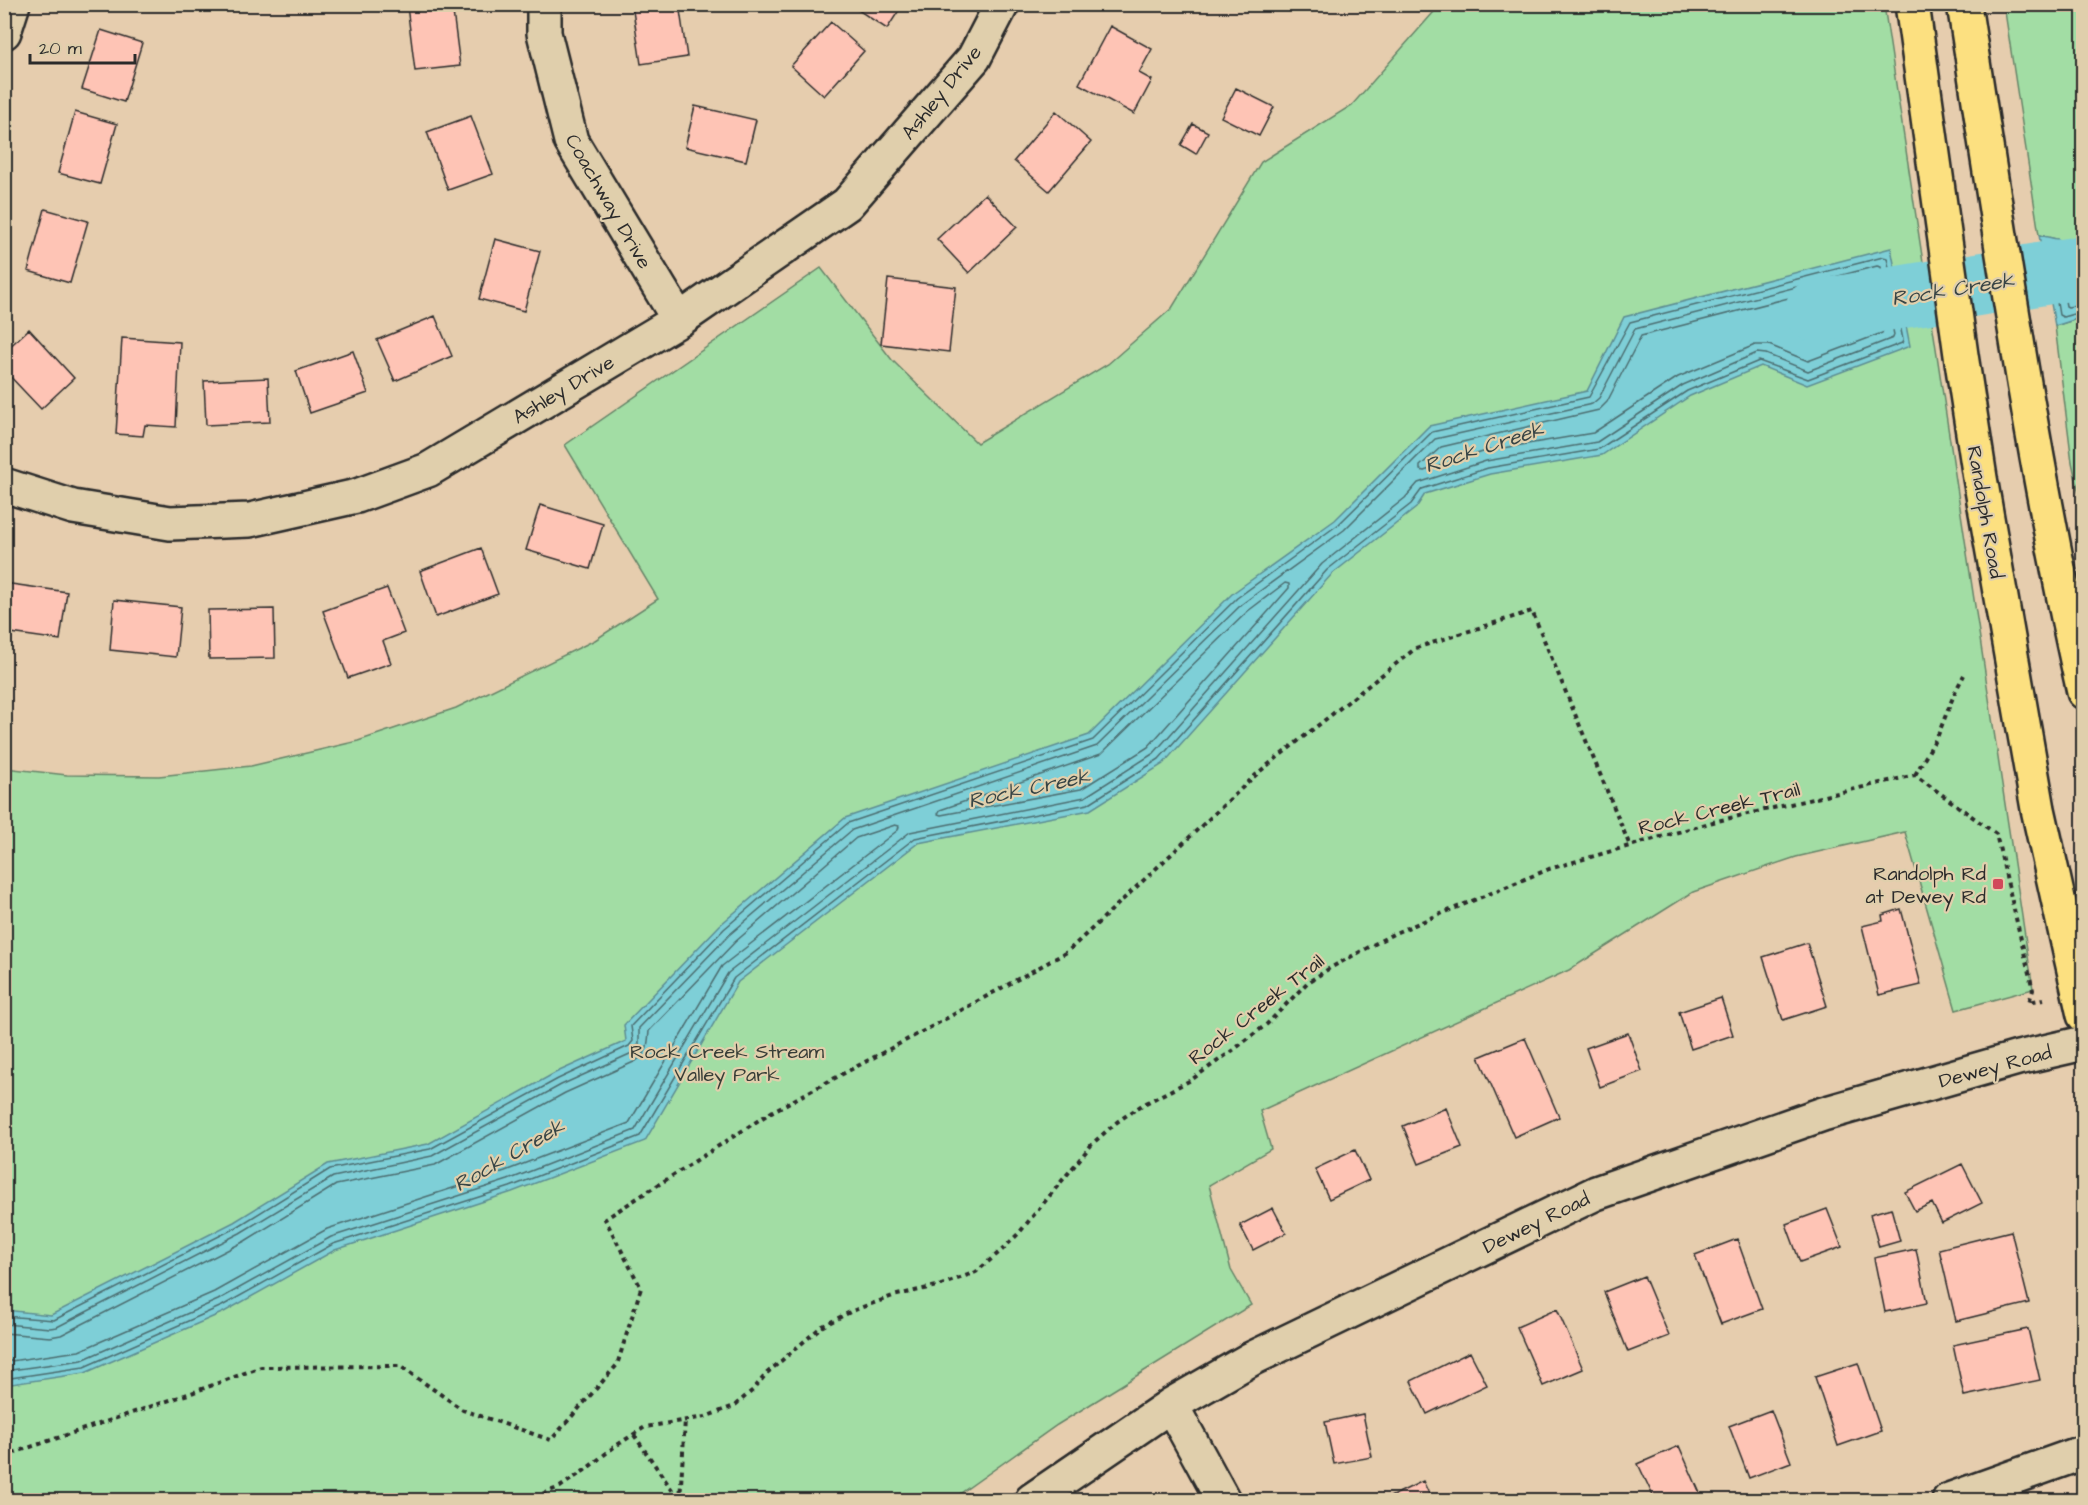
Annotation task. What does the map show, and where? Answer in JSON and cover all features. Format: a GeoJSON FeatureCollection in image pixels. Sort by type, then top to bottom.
{"type":"FeatureCollection","features":[{"type":"Feature","properties":{"kind":"main road","name":"Randolph Road"},"geometry":{"type":"LineString","coordinates":[[1912,4],[1980,478],[2038,809],[2084,1015]]}},
{"type":"Feature","properties":{"kind":"main road"},"geometry":{"type":"LineString","coordinates":[[1964,4],[2017,347],[2057,571],[2084,692]]}},
{"type":"Feature","properties":{"kind":"street"},"geometry":{"type":"LineString","coordinates":[[4,32],[13,4]]}},
{"type":"Feature","properties":{"kind":"street","name":"Coachway Drive"},"geometry":{"type":"LineString","coordinates":[[544,4],[544,33],[571,141],[679,320]]}},
{"type":"Feature","properties":{"kind":"street","name":"Ashley Drive"},"geometry":{"type":"LineString","coordinates":[[4,485],[72,507],[170,523],[250,520],[357,496],[428,470],[679,320],[847,204],[974,58],[1002,4]]}},
{"type":"Feature","properties":{"kind":"street","name":"Dewey Road"},"geometry":{"type":"LineString","coordinates":[[1032,1500],[1171,1405],[1251,1359],[1596,1193],[1822,1114],[2018,1058],[2084,1043]]}},
{"type":"Feature","properties":{"kind":"street"},"geometry":{"type":"LineString","coordinates":[[1171,1405],[1223,1500]]}},
{"type":"Feature","properties":{"kind":"street"},"geometry":{"type":"LineString","coordinates":[[1949,1500],[2084,1452]]}},
{"type":"Feature","properties":{"kind":"path"},"geometry":{"type":"LineString","coordinates":[[4,1456],[261,1367],[400,1366],[463,1410],[551,1440],[617,1365],[640,1288],[605,1219],[772,1111],[1067,952],[1259,772],[1416,648],[1532,611],[1630,846]]}},
{"type":"Feature","properties":{"kind":"path"},"geometry":{"type":"LineString","coordinates":[[1964,675],[1938,735],[1915,775],[1996,834],[2032,990],[2029,1002]]}},
{"type":"Feature","properties":{"kind":"path","name":"Rock Creek Trail"},"geometry":{"type":"LineString","coordinates":[[526,1500],[560,1487],[645,1426],[705,1417],[734,1407],[767,1373],[821,1327],[852,1311],[893,1296],[941,1284],[976,1272],[1019,1233],[1094,1143],[1117,1122],[1142,1105],[1191,1080],[1236,1048],[1267,1024],[1307,983],[1395,933],[1549,869],[1713,822],[1915,775]]}},
{"type":"Feature","properties":{"kind":"path"},"geometry":{"type":"LineString","coordinates":[[680,1500],[685,1420]]}},
{"type":"Feature","properties":{"kind":"path"},"geometry":{"type":"LineString","coordinates":[[633,1434],[680,1500]]}},
{"type":"Feature","properties":{"kind":"green space","name":"Rock Creek Stream Valley Park"},"geometry":{"type":"Polygon","coordinates":[[[1440,5],[1884,5],[2033,989],[1956,1010],[1905,832],[1796,857],[1693,892],[1569,970],[1260,1111],[1271,1149],[1209,1185],[1231,1270],[1251,1305],[1057,1425],[951,1500],[5,1500],[5,768],[67,775],[159,776],[251,766],[358,741],[456,708],[595,640],[658,599],[565,445],[821,268],[892,360],[977,443],[1108,364],[1172,308],[1261,162],[1352,105],[1440,5]]]}},
{"type":"Feature","properties":{"kind":"green space"},"geometry":{"type":"Polygon","coordinates":[[[2004,5],[2083,5],[2083,252],[2082,245],[2039,235],[2004,5]]]}},
{"type":"Feature","properties":{"kind":"green space"},"geometry":{"type":"Polygon","coordinates":[[[2083,317],[2083,512],[2072,462],[2055,326],[2083,317]]]}},
{"type":"Feature","properties":{"kind":"water"},"geometry":{"type":"Polygon","coordinates":[[[2039,235],[2083,245],[2083,317],[2055,326],[2039,235]]]}},
{"type":"Feature","properties":{"kind":"water"},"geometry":{"type":"Polygon","coordinates":[[[1891,248],[1910,346],[1807,385],[1761,366],[1690,396],[1602,455],[1490,474],[1425,494],[1416,508],[1332,574],[1163,764],[1090,810],[918,843],[738,982],[645,1141],[512,1192],[335,1250],[224,1312],[85,1373],[5,1385],[5,1310],[51,1315],[234,1222],[328,1164],[428,1144],[555,1073],[626,1041],[624,1025],[720,925],[845,818],[1089,735],[1233,593],[1335,520],[1429,426],[1587,391],[1624,317],[1891,248]]]}},
{"type":"Feature","properties":{"kind":"building"},"geometry":{"type":"Polygon","coordinates":[[[452,4],[460,66],[415,71],[407,6],[452,4]]]}},
{"type":"Feature","properties":{"kind":"building"},"geometry":{"type":"Polygon","coordinates":[[[632,4],[679,4],[687,57],[641,64],[632,4]]]}},
{"type":"Feature","properties":{"kind":"building"},"geometry":{"type":"Polygon","coordinates":[[[849,4],[903,4],[887,29],[849,4]]]}},
{"type":"Feature","properties":{"kind":"building"},"geometry":{"type":"Polygon","coordinates":[[[831,22],[864,51],[824,96],[791,66],[831,22]]]}},
{"type":"Feature","properties":{"kind":"building"},"geometry":{"type":"Polygon","coordinates":[[[1110,26],[1152,49],[1139,73],[1152,80],[1134,114],[1079,84],[1110,26]]]}},
{"type":"Feature","properties":{"kind":"building"},"geometry":{"type":"Polygon","coordinates":[[[101,30],[142,43],[124,102],[82,89],[101,30]]]}},
{"type":"Feature","properties":{"kind":"building"},"geometry":{"type":"Polygon","coordinates":[[[1236,88],[1274,107],[1259,136],[1221,117],[1236,88]]]}},
{"type":"Feature","properties":{"kind":"building"},"geometry":{"type":"Polygon","coordinates":[[[695,106],[756,120],[746,161],[685,147],[695,106]]]}},
{"type":"Feature","properties":{"kind":"building"},"geometry":{"type":"Polygon","coordinates":[[[1056,111],[1091,142],[1049,191],[1014,161],[1056,111]]]}},
{"type":"Feature","properties":{"kind":"building"},"geometry":{"type":"Polygon","coordinates":[[[75,112],[117,124],[100,184],[58,173],[75,112]]]}},
{"type":"Feature","properties":{"kind":"building"},"geometry":{"type":"Polygon","coordinates":[[[471,116],[493,174],[448,190],[427,132],[471,116]]]}},
{"type":"Feature","properties":{"kind":"building"},"geometry":{"type":"Polygon","coordinates":[[[1193,124],[1208,132],[1196,154],[1181,145],[1193,124]]]}},
{"type":"Feature","properties":{"kind":"building"},"geometry":{"type":"Polygon","coordinates":[[[985,194],[1017,227],[969,273],[937,239],[985,194]]]}},
{"type":"Feature","properties":{"kind":"building"},"geometry":{"type":"Polygon","coordinates":[[[45,209],[88,221],[70,283],[28,271],[45,209]]]}},
{"type":"Feature","properties":{"kind":"building"},"geometry":{"type":"Polygon","coordinates":[[[495,239],[540,251],[524,311],[479,299],[495,239]]]}},
{"type":"Feature","properties":{"kind":"building"},"geometry":{"type":"Polygon","coordinates":[[[888,279],[956,287],[949,352],[881,344],[888,279]]]}},
{"type":"Feature","properties":{"kind":"building"},"geometry":{"type":"Polygon","coordinates":[[[435,316],[452,356],[395,381],[377,340],[435,316]]]}},
{"type":"Feature","properties":{"kind":"building"},"geometry":{"type":"Polygon","coordinates":[[[29,329],[74,378],[41,409],[4,370],[4,352],[29,329]]]}},
{"type":"Feature","properties":{"kind":"building"},"geometry":{"type":"Polygon","coordinates":[[[122,338],[180,342],[176,427],[145,425],[143,436],[116,434],[122,338]]]}},
{"type":"Feature","properties":{"kind":"building"},"geometry":{"type":"Polygon","coordinates":[[[353,351],[368,393],[310,413],[296,371],[353,351]]]}},
{"type":"Feature","properties":{"kind":"building"},"geometry":{"type":"Polygon","coordinates":[[[268,378],[270,422],[206,425],[204,381],[268,378]]]}},
{"type":"Feature","properties":{"kind":"building"},"geometry":{"type":"Polygon","coordinates":[[[540,505],[603,524],[590,569],[526,550],[540,505]]]}},
{"type":"Feature","properties":{"kind":"building"},"geometry":{"type":"Polygon","coordinates":[[[481,548],[498,594],[436,617],[420,571],[481,548]]]}},
{"type":"Feature","properties":{"kind":"building"},"geometry":{"type":"Polygon","coordinates":[[[4,583],[67,592],[60,640],[4,632],[4,583]]]}},
{"type":"Feature","properties":{"kind":"building"},"geometry":{"type":"Polygon","coordinates":[[[387,588],[404,633],[383,641],[391,663],[348,678],[323,611],[387,588]]]}},
{"type":"Feature","properties":{"kind":"building"},"geometry":{"type":"Polygon","coordinates":[[[114,600],[181,607],[176,657],[110,650],[114,600]]]}},
{"type":"Feature","properties":{"kind":"building"},"geometry":{"type":"Polygon","coordinates":[[[274,609],[275,658],[209,659],[208,610],[274,609]]]}},
{"type":"Feature","properties":{"kind":"building"},"geometry":{"type":"Polygon","coordinates":[[[1901,909],[1921,985],[1879,995],[1862,926],[1883,921],[1882,915],[1901,909]]]}},
{"type":"Feature","properties":{"kind":"building"},"geometry":{"type":"Polygon","coordinates":[[[1807,943],[1827,1006],[1783,1020],[1763,957],[1807,943]]]}},
{"type":"Feature","properties":{"kind":"building"},"geometry":{"type":"Polygon","coordinates":[[[1721,998],[1733,1035],[1691,1049],[1679,1012],[1721,998]]]}},
{"type":"Feature","properties":{"kind":"building"},"geometry":{"type":"Polygon","coordinates":[[[1628,1033],[1642,1071],[1600,1087],[1586,1048],[1628,1033]]]}},
{"type":"Feature","properties":{"kind":"building"},"geometry":{"type":"Polygon","coordinates":[[[1525,1038],[1559,1117],[1514,1137],[1479,1057],[1525,1038]]]}},
{"type":"Feature","properties":{"kind":"building"},"geometry":{"type":"Polygon","coordinates":[[[1446,1108],[1462,1147],[1419,1164],[1403,1126],[1446,1108]]]}},
{"type":"Feature","properties":{"kind":"building"},"geometry":{"type":"Polygon","coordinates":[[[1355,1150],[1369,1180],[1329,1199],[1315,1169],[1355,1150]]]}},
{"type":"Feature","properties":{"kind":"building"},"geometry":{"type":"Polygon","coordinates":[[[1962,1164],[1982,1203],[1942,1223],[1932,1203],[1915,1211],[1905,1192],[1962,1164]]]}},
{"type":"Feature","properties":{"kind":"building"},"geometry":{"type":"Polygon","coordinates":[[[1273,1208],[1286,1233],[1253,1250],[1240,1225],[1273,1208]]]}},
{"type":"Feature","properties":{"kind":"building"},"geometry":{"type":"Polygon","coordinates":[[[1891,1208],[1900,1241],[1879,1247],[1870,1214],[1891,1208]]]}},
{"type":"Feature","properties":{"kind":"building"},"geometry":{"type":"Polygon","coordinates":[[[1827,1209],[1842,1247],[1800,1262],[1786,1224],[1827,1209]]]}},
{"type":"Feature","properties":{"kind":"building"},"geometry":{"type":"Polygon","coordinates":[[[2011,1231],[2029,1303],[1956,1321],[1939,1249],[2011,1231]]]}},
{"type":"Feature","properties":{"kind":"building"},"geometry":{"type":"Polygon","coordinates":[[[1737,1239],[1762,1309],[1721,1324],[1695,1255],[1737,1239]]]}},
{"type":"Feature","properties":{"kind":"building"},"geometry":{"type":"Polygon","coordinates":[[[1916,1249],[1927,1303],[1885,1312],[1874,1258],[1916,1249]]]}},
{"type":"Feature","properties":{"kind":"building"},"geometry":{"type":"Polygon","coordinates":[[[1644,1276],[1669,1336],[1628,1352],[1604,1292],[1644,1276]]]}},
{"type":"Feature","properties":{"kind":"building"},"geometry":{"type":"Polygon","coordinates":[[[1557,1309],[1583,1369],[1543,1386],[1517,1327],[1557,1309]]]}},
{"type":"Feature","properties":{"kind":"building"},"geometry":{"type":"Polygon","coordinates":[[[2028,1329],[2040,1380],[1964,1396],[1953,1345],[2028,1329]]]}},
{"type":"Feature","properties":{"kind":"building"},"geometry":{"type":"Polygon","coordinates":[[[1470,1352],[1487,1385],[1427,1414],[1411,1381],[1470,1352]]]}},
{"type":"Feature","properties":{"kind":"building"},"geometry":{"type":"Polygon","coordinates":[[[1858,1363],[1881,1431],[1838,1446],[1815,1377],[1858,1363]]]}},
{"type":"Feature","properties":{"kind":"building"},"geometry":{"type":"Polygon","coordinates":[[[1771,1410],[1791,1462],[1749,1478],[1729,1426],[1771,1410]]]}},
{"type":"Feature","properties":{"kind":"building"},"geometry":{"type":"Polygon","coordinates":[[[1363,1414],[1372,1457],[1334,1464],[1325,1422],[1363,1414]]]}},
{"type":"Feature","properties":{"kind":"building"},"geometry":{"type":"Polygon","coordinates":[[[1679,1446],[1703,1500],[1655,1500],[1638,1464],[1679,1446]]]}},
{"type":"Feature","properties":{"kind":"building"},"geometry":{"type":"Polygon","coordinates":[[[1423,1481],[1432,1500],[1384,1500],[1423,1481]]]}},
{"type":"Feature","properties":{"kind":"waterway","name":"Rock Creek"},"geometry":{"type":"LineString","coordinates":[[1816,311],[2084,267]]}},
{"type":"Feature","properties":{"kind":"place","name":"Randolph Rd at Dewey Rd"},"geometry":{"type":"Point","coordinates":[1998,884]}}]}
